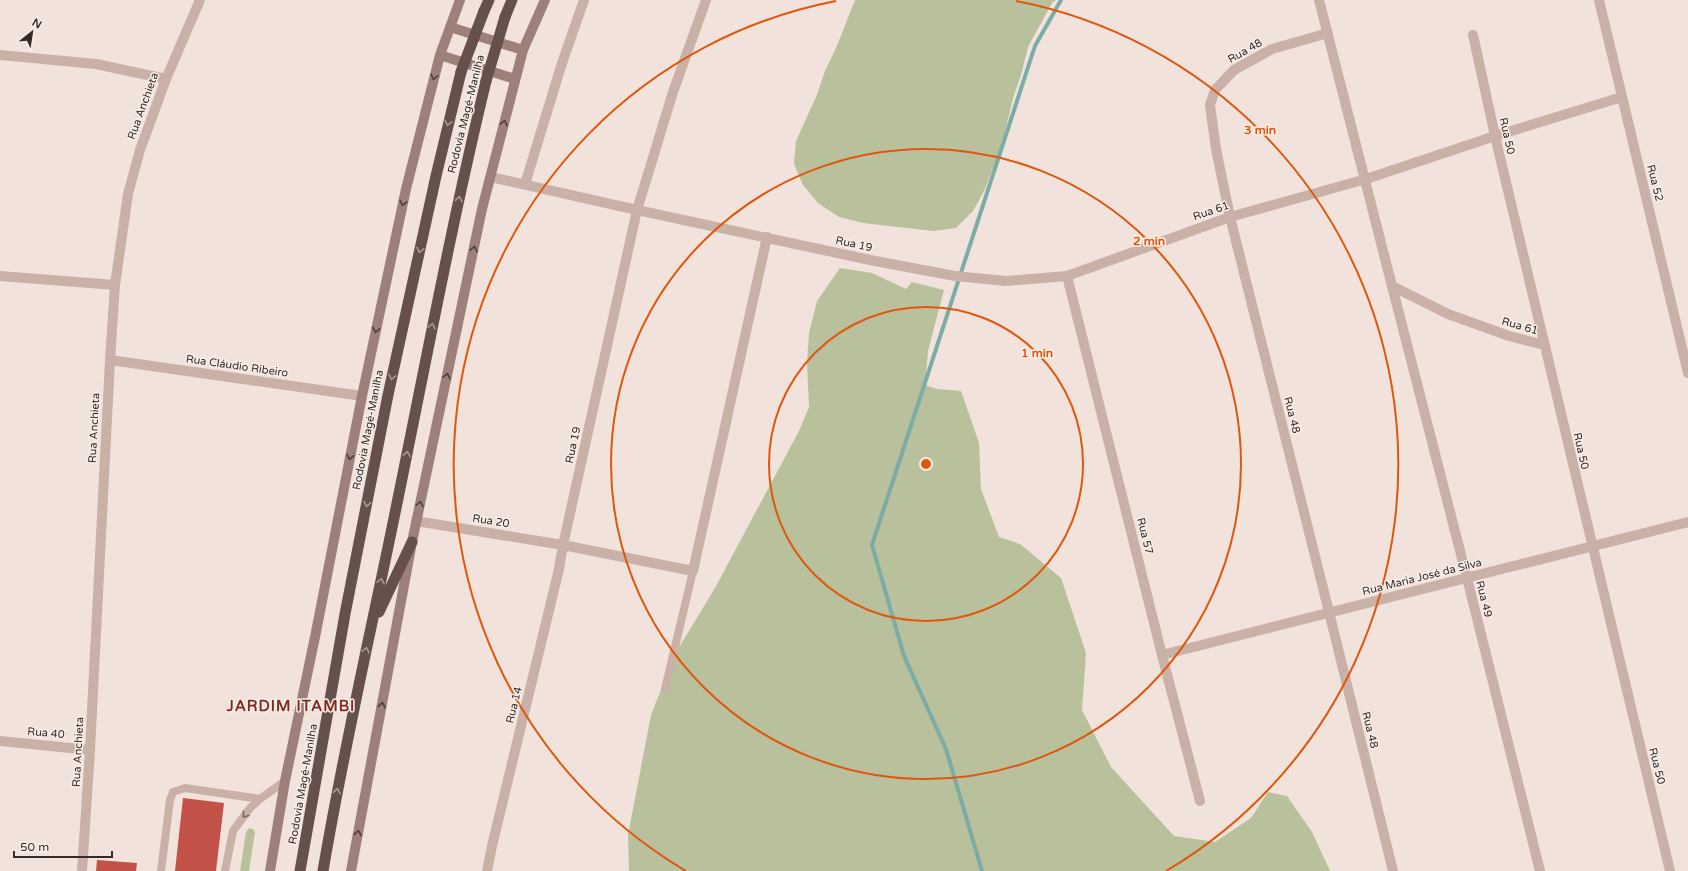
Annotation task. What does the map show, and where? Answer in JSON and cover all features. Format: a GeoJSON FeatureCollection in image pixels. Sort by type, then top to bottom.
{"type":"FeatureCollection","features":[{"type":"Feature","properties":{"kind":"highway","name":"Rodovia Magé-Manilha"},"geometry":{"type":"LineString","coordinates":[[300,871],[345,614],[388,395],[437,169],[461,72],[489,0]]}},
{"type":"Feature","properties":{"kind":"highway","name":"Rodovia Magé-Manilha"},"geometry":{"type":"LineString","coordinates":[[323,871],[336,794],[462,181],[486,82],[505,17],[512,0]]}},
{"type":"Feature","properties":{"kind":"highway"},"geometry":{"type":"LineString","coordinates":[[370,633],[412,542]]}},
{"type":"Feature","properties":{"kind":"main road"},"geometry":{"type":"LineString","coordinates":[[270,871],[285,781],[362,396],[406,189],[440,55],[460,0]]}},
{"type":"Feature","properties":{"kind":"main road"},"geometry":{"type":"LineString","coordinates":[[351,871],[416,521],[482,209],[523,50],[545,0]]}},
{"type":"Feature","properties":{"kind":"main road"},"geometry":{"type":"LineString","coordinates":[[450,27],[523,50]]}},
{"type":"Feature","properties":{"kind":"main road"},"geometry":{"type":"LineString","coordinates":[[440,55],[515,79]]}},
{"type":"Feature","properties":{"kind":"street","name":"Rua Anchieta"},"geometry":{"type":"LineString","coordinates":[[82,871],[115,285],[128,194],[140,150],[166,79],[200,0]]}},
{"type":"Feature","properties":{"kind":"street"},"geometry":{"type":"LineString","coordinates":[[525,184],[562,63],[584,0]]}},
{"type":"Feature","properties":{"kind":"street","name":"Rua 19"},"geometry":{"type":"LineString","coordinates":[[562,545],[637,210],[673,92],[706,0]]}},
{"type":"Feature","properties":{"kind":"street"},"geometry":{"type":"LineString","coordinates":[[1319,0],[1366,179],[1392,286]]}},
{"type":"Feature","properties":{"kind":"street","name":"Rua 52"},"geometry":{"type":"LineString","coordinates":[[1599,0],[1688,372]]}},
{"type":"Feature","properties":{"kind":"street","name":"Rua 48"},"geometry":{"type":"LineString","coordinates":[[1328,33],[1272,49],[1234,70],[1216,90],[1210,105],[1216,150],[1230,217],[1392,871]]}},
{"type":"Feature","properties":{"kind":"street","name":"Rua 50"},"geometry":{"type":"LineString","coordinates":[[1473,35],[1544,345],[1670,871]]}},
{"type":"Feature","properties":{"kind":"street"},"geometry":{"type":"LineString","coordinates":[[0,56],[96,64],[166,79]]}},
{"type":"Feature","properties":{"kind":"street","name":"Rua 61"},"geometry":{"type":"LineString","coordinates":[[1067,276],[1230,217],[1366,179],[1495,136],[1622,97]]}},
{"type":"Feature","properties":{"kind":"street","name":"Rua 19"},"geometry":{"type":"LineString","coordinates":[[491,177],[637,210],[767,236],[870,260],[955,276],[1006,281],[1067,276]]}},
{"type":"Feature","properties":{"kind":"street"},"geometry":{"type":"LineString","coordinates":[[694,571],[767,236]]}},
{"type":"Feature","properties":{"kind":"street"},"geometry":{"type":"LineString","coordinates":[[0,276],[115,285]]}},
{"type":"Feature","properties":{"kind":"street","name":"Rua 57"},"geometry":{"type":"LineString","coordinates":[[1067,276],[1200,801]]}},
{"type":"Feature","properties":{"kind":"street","name":"Rua 61"},"geometry":{"type":"LineString","coordinates":[[1392,286],[1448,314],[1509,336],[1544,345]]}},
{"type":"Feature","properties":{"kind":"street","name":"Rua 49"},"geometry":{"type":"LineString","coordinates":[[1392,286],[1540,871]]}},
{"type":"Feature","properties":{"kind":"street","name":"Rua Cláudio Ribeiro"},"geometry":{"type":"LineString","coordinates":[[110,360],[362,396]]}},
{"type":"Feature","properties":{"kind":"street","name":"Rua 20"},"geometry":{"type":"LineString","coordinates":[[416,521],[562,545],[694,571]]}},
{"type":"Feature","properties":{"kind":"street","name":"Rua Maria José da Silva"},"geometry":{"type":"LineString","coordinates":[[1162,654],[1688,522]]}},
{"type":"Feature","properties":{"kind":"street","name":"Rua 14"},"geometry":{"type":"LineString","coordinates":[[487,871],[559,570],[562,545]]}},
{"type":"Feature","properties":{"kind":"street","name":"Rua 40"},"geometry":{"type":"LineString","coordinates":[[0,741],[90,750]]}},
{"type":"Feature","properties":{"kind":"lane"},"geometry":{"type":"LineString","coordinates":[[665,690],[694,571]]}},
{"type":"Feature","properties":{"kind":"lane"},"geometry":{"type":"LineString","coordinates":[[225,871],[233,831],[250,808],[285,781]]}},
{"type":"Feature","properties":{"kind":"lane"},"geometry":{"type":"LineString","coordinates":[[161,871],[170,800],[173,792],[185,788],[260,799]]}},
{"type":"Feature","properties":{"kind":"green space"},"geometry":{"type":"Polygon","coordinates":[[[855,0],[1056,0],[1052,3],[1028,47],[1013,98],[1002,145],[984,191],[973,211],[956,228],[933,231],[863,223],[839,217],[818,203],[803,185],[794,164],[796,141],[816,97],[825,71],[855,0]]]}},
{"type":"Feature","properties":{"kind":"green space"},"geometry":{"type":"Polygon","coordinates":[[[840,268],[872,273],[906,289],[912,282],[944,290],[928,351],[925,385],[937,389],[961,391],[979,443],[981,489],[999,537],[1020,544],[1061,578],[1086,653],[1082,710],[1111,767],[1174,836],[1215,842],[1251,818],[1268,792],[1287,796],[1312,832],[1330,871],[629,871],[628,835],[651,715],[675,654],[715,588],[799,431],[809,407],[807,364],[809,333],[817,301],[840,268]]]}},
{"type":"Feature","properties":{"kind":"green space"},"geometry":{"type":"Polygon","coordinates":[[[249,828],[253,829],[255,832],[249,871],[240,871],[246,832],[249,828]]]}},
{"type":"Feature","properties":{"kind":"building"},"geometry":{"type":"Polygon","coordinates":[[[183,798],[224,803],[216,871],[175,871],[183,798]]]}},
{"type":"Feature","properties":{"kind":"building"},"geometry":{"type":"Polygon","coordinates":[[[97,860],[137,863],[136,871],[96,871],[97,860]]]}},
{"type":"Feature","properties":{"kind":"waterway"},"geometry":{"type":"LineString","coordinates":[[982,871],[946,749],[904,656],[872,545],[1035,46],[1061,0]]}},
{"type":"Feature","properties":{"kind":"district","name":"JARDIM ITAMBI"},"geometry":{"type":"Point","coordinates":[291,706]}}]}
